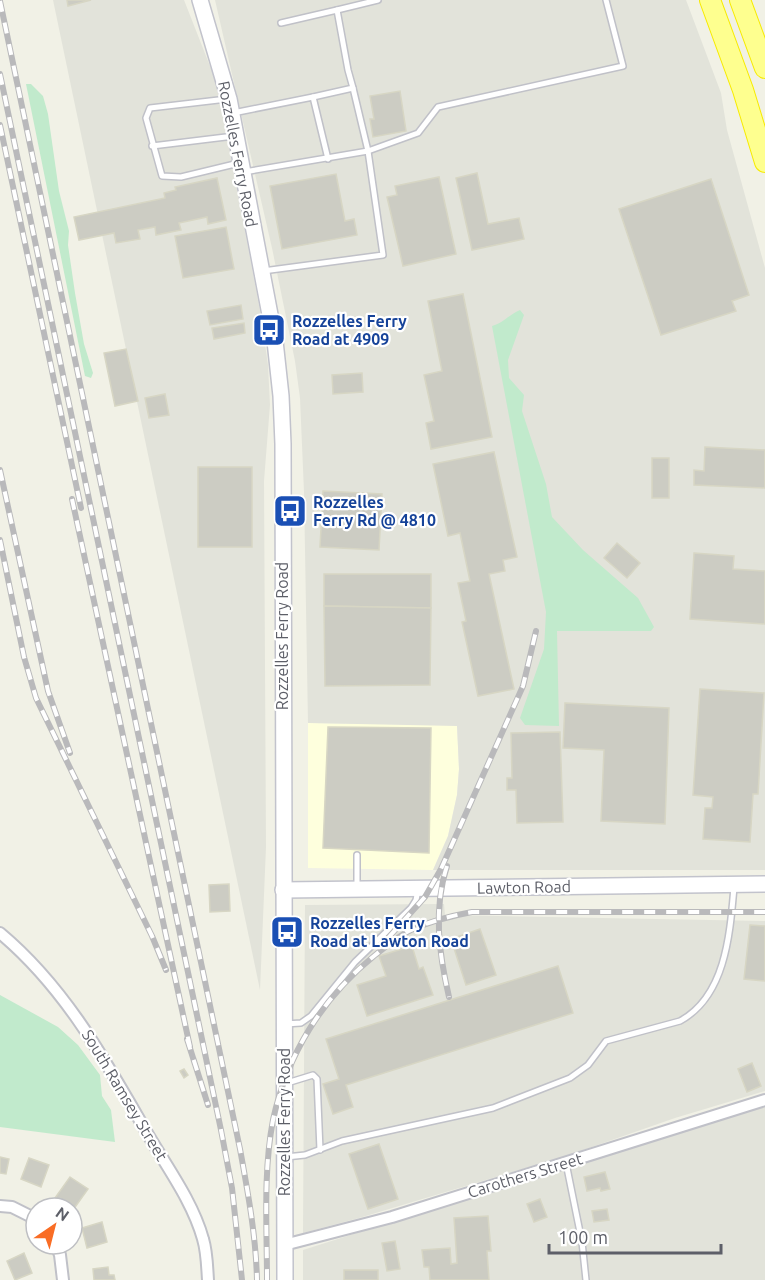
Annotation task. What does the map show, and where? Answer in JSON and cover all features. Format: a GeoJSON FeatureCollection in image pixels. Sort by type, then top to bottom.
{"type":"FeatureCollection","features":[{"type":"Feature","properties":{"kind":"highway"},"geometry":{"type":"LineString","coordinates":[[710,0],[734,62],[765,162]]}},
{"type":"Feature","properties":{"kind":"highway"},"geometry":{"type":"LineString","coordinates":[[734,62],[763,61],[740,0]]}},
{"type":"Feature","properties":{"kind":"street","name":"Rozzelles Ferry Road"},"geometry":{"type":"LineString","coordinates":[[200,0],[230,106],[275,341],[281,396],[285,1280]]}},
{"type":"Feature","properties":{"kind":"street","name":"Lawton Road"},"geometry":{"type":"LineString","coordinates":[[283,890],[765,884]]}},
{"type":"Feature","properties":{"kind":"street","name":"South Ramsey Street"},"geometry":{"type":"LineString","coordinates":[[0,933],[52,984],[75,1014],[106,1062],[192,1210],[204,1242],[208,1280]]}},
{"type":"Feature","properties":{"kind":"street","name":"Carothers Street"},"geometry":{"type":"LineString","coordinates":[[284,1245],[392,1217],[765,1100]]}},
{"type":"Feature","properties":{"kind":"street"},"geometry":{"type":"LineString","coordinates":[[0,1206],[12,1207],[24,1213]]}},
{"type":"Feature","properties":{"kind":"street"},"geometry":{"type":"LineString","coordinates":[[60,1256],[63,1280]]}},
{"type":"Feature","properties":{"kind":"lane"},"geometry":{"type":"LineString","coordinates":[[281,23],[378,0]]}},
{"type":"Feature","properties":{"kind":"lane"},"geometry":{"type":"LineString","coordinates":[[353,87],[313,97],[230,106],[150,108],[146,118],[152,147],[162,176],[181,177],[241,167],[328,159],[368,152],[418,134],[438,107],[623,66],[606,0]]}},
{"type":"Feature","properties":{"kind":"lane"},"geometry":{"type":"LineString","coordinates":[[261,271],[383,255],[368,152],[348,70],[337,10]]}},
{"type":"Feature","properties":{"kind":"lane"},"geometry":{"type":"LineString","coordinates":[[313,97],[328,159]]}},
{"type":"Feature","properties":{"kind":"lane"},"geometry":{"type":"LineString","coordinates":[[152,147],[235,135]]}},
{"type":"Feature","properties":{"kind":"lane"},"geometry":{"type":"LineString","coordinates":[[357,855],[357,889]]}},
{"type":"Feature","properties":{"kind":"lane"},"geometry":{"type":"LineString","coordinates":[[284,1157],[305,1155],[342,1141],[493,1108],[521,1099],[570,1078],[588,1065],[606,1041],[680,1021],[689,1016],[713,986],[725,956],[735,885]]}},
{"type":"Feature","properties":{"kind":"lane"},"geometry":{"type":"LineString","coordinates":[[284,1024],[301,1023],[310,1016],[355,962],[411,908],[416,900],[418,888]]}},
{"type":"Feature","properties":{"kind":"lane"},"geometry":{"type":"LineString","coordinates":[[284,1083],[313,1075],[317,1079],[320,1150]]}},
{"type":"Feature","properties":{"kind":"lane"},"geometry":{"type":"LineString","coordinates":[[566,1163],[582,1242],[586,1280]]}},
{"type":"Feature","properties":{"kind":"shaded area"},"geometry":{"type":"Polygon","coordinates":[[[53,0],[184,0],[217,84],[261,316],[268,365],[270,405],[264,481],[266,847],[260,990],[53,0]]]}},
{"type":"Feature","properties":{"kind":"shaded area"},"geometry":{"type":"Polygon","coordinates":[[[215,0],[686,0],[721,93],[727,130],[765,268],[765,870],[433,870],[448,836],[457,795],[459,769],[457,726],[308,723],[300,398],[295,361],[272,248],[215,0]]]}},
{"type":"Feature","properties":{"kind":"shaded area"},"geometry":{"type":"Polygon","coordinates":[[[26,84],[31,84],[43,96],[48,114],[59,191],[69,231],[68,245],[75,293],[84,344],[93,373],[91,378],[85,376],[26,84]]]}},
{"type":"Feature","properties":{"kind":"shaded area"},"geometry":{"type":"Polygon","coordinates":[[[520,310],[524,315],[508,360],[509,378],[524,395],[522,411],[546,484],[552,517],[583,550],[638,598],[654,627],[651,631],[557,631],[559,726],[525,725],[520,718],[544,649],[546,612],[492,326],[520,310]]]}},
{"type":"Feature","properties":{"kind":"shaded area"},"geometry":{"type":"Polygon","coordinates":[[[308,723],[457,725],[459,769],[457,795],[448,836],[433,870],[308,868],[308,723]]]}},
{"type":"Feature","properties":{"kind":"shaded area"},"geometry":{"type":"Polygon","coordinates":[[[444,904],[445,915],[765,921],[765,1091],[675,1118],[566,1156],[303,1233],[305,905],[444,904]]]}},
{"type":"Feature","properties":{"kind":"shaded area"},"geometry":{"type":"Polygon","coordinates":[[[0,995],[58,1027],[78,1045],[100,1075],[102,1096],[111,1110],[115,1142],[0,1127],[0,995]]]}},
{"type":"Feature","properties":{"kind":"shaded area"},"geometry":{"type":"Polygon","coordinates":[[[765,1104],[765,1280],[303,1280],[303,1250],[765,1104]]]}},
{"type":"Feature","properties":{"kind":"building"},"geometry":{"type":"Polygon","coordinates":[[[67,0],[91,0],[68,6],[67,0]]]}},
{"type":"Feature","properties":{"kind":"building"},"geometry":{"type":"Polygon","coordinates":[[[400,91],[406,131],[373,137],[370,119],[374,119],[370,96],[400,91]]]}},
{"type":"Feature","properties":{"kind":"building"},"geometry":{"type":"Polygon","coordinates":[[[477,173],[488,224],[519,218],[524,239],[472,250],[456,178],[477,173]]]}},
{"type":"Feature","properties":{"kind":"building"},"geometry":{"type":"Polygon","coordinates":[[[336,174],[345,221],[354,219],[357,235],[282,249],[270,186],[336,174]]]}},
{"type":"Feature","properties":{"kind":"building"},"geometry":{"type":"Polygon","coordinates":[[[439,177],[456,254],[403,266],[387,197],[397,195],[395,186],[439,177]]]}},
{"type":"Feature","properties":{"kind":"building"},"geometry":{"type":"Polygon","coordinates":[[[217,178],[226,220],[208,224],[207,217],[179,223],[181,230],[156,235],[155,227],[138,230],[140,239],[116,243],[114,233],[79,240],[74,217],[165,198],[164,193],[176,190],[175,187],[217,178]]]}},
{"type":"Feature","properties":{"kind":"building"},"geometry":{"type":"Polygon","coordinates":[[[711,179],[749,295],[732,301],[736,311],[661,335],[619,209],[711,179]]]}},
{"type":"Feature","properties":{"kind":"building"},"geometry":{"type":"Polygon","coordinates":[[[226,227],[234,269],[183,278],[175,236],[226,227]]]}},
{"type":"Feature","properties":{"kind":"building"},"geometry":{"type":"Polygon","coordinates":[[[463,294],[492,437],[431,449],[426,423],[434,421],[424,375],[442,371],[428,301],[463,294]]]}},
{"type":"Feature","properties":{"kind":"building"},"geometry":{"type":"Polygon","coordinates":[[[241,305],[243,319],[210,325],[207,311],[241,305]]]}},
{"type":"Feature","properties":{"kind":"building"},"geometry":{"type":"Polygon","coordinates":[[[244,323],[245,333],[214,339],[212,328],[244,323]]]}},
{"type":"Feature","properties":{"kind":"building"},"geometry":{"type":"Polygon","coordinates":[[[126,349],[138,401],[115,406],[104,353],[126,349]]]}},
{"type":"Feature","properties":{"kind":"building"},"geometry":{"type":"Polygon","coordinates":[[[362,373],[363,392],[333,394],[332,375],[362,373]]]}},
{"type":"Feature","properties":{"kind":"building"},"geometry":{"type":"Polygon","coordinates":[[[165,394],[169,415],[149,418],[145,398],[165,394]]]}},
{"type":"Feature","properties":{"kind":"building"},"geometry":{"type":"Polygon","coordinates":[[[705,447],[765,450],[765,488],[694,485],[694,470],[704,471],[705,447]]]}},
{"type":"Feature","properties":{"kind":"building"},"geometry":{"type":"Polygon","coordinates":[[[494,452],[517,557],[503,560],[505,571],[489,574],[514,689],[478,696],[462,622],[466,621],[458,583],[470,581],[460,533],[448,536],[433,464],[494,452]]]}},
{"type":"Feature","properties":{"kind":"building"},"geometry":{"type":"Polygon","coordinates":[[[652,458],[669,458],[669,498],[652,498],[652,458]]]}},
{"type":"Feature","properties":{"kind":"building"},"geometry":{"type":"Polygon","coordinates":[[[198,467],[252,467],[252,547],[198,547],[198,467]]]}},
{"type":"Feature","properties":{"kind":"building"},"geometry":{"type":"Polygon","coordinates":[[[323,491],[382,494],[379,550],[320,547],[323,491]]]}},
{"type":"Feature","properties":{"kind":"building"},"geometry":{"type":"Polygon","coordinates":[[[617,543],[640,563],[627,578],[604,558],[617,543]]]}},
{"type":"Feature","properties":{"kind":"building"},"geometry":{"type":"Polygon","coordinates":[[[694,553],[734,556],[733,569],[765,571],[765,624],[690,619],[694,553]]]}},
{"type":"Feature","properties":{"kind":"building"},"geometry":{"type":"Polygon","coordinates":[[[324,574],[431,574],[431,608],[324,606],[324,574]]]}},
{"type":"Feature","properties":{"kind":"building"},"geometry":{"type":"Polygon","coordinates":[[[324,606],[431,608],[430,685],[325,686],[324,606]]]}},
{"type":"Feature","properties":{"kind":"building"},"geometry":{"type":"Polygon","coordinates":[[[700,689],[764,693],[758,794],[753,794],[750,842],[703,839],[705,808],[712,808],[713,797],[693,795],[700,689]]]}},
{"type":"Feature","properties":{"kind":"building"},"geometry":{"type":"Polygon","coordinates":[[[565,703],[669,708],[665,824],[601,821],[604,750],[563,748],[565,703]]]}},
{"type":"Feature","properties":{"kind":"building"},"geometry":{"type":"Polygon","coordinates":[[[328,727],[431,728],[429,853],[323,848],[328,727]]]}},
{"type":"Feature","properties":{"kind":"building"},"geometry":{"type":"Polygon","coordinates":[[[560,732],[563,822],[517,823],[516,790],[507,790],[507,778],[512,778],[511,733],[560,732]]]}},
{"type":"Feature","properties":{"kind":"building"},"geometry":{"type":"Polygon","coordinates":[[[229,884],[230,911],[210,912],[209,885],[229,884]]]}},
{"type":"Feature","properties":{"kind":"building"},"geometry":{"type":"Polygon","coordinates":[[[750,925],[765,926],[765,981],[744,979],[750,925]]]}},
{"type":"Feature","properties":{"kind":"building"},"geometry":{"type":"Polygon","coordinates":[[[480,929],[496,975],[466,985],[451,939],[480,929]]]}},
{"type":"Feature","properties":{"kind":"building"},"geometry":{"type":"Polygon","coordinates":[[[412,946],[419,969],[423,967],[433,995],[367,1016],[357,985],[386,976],[379,956],[412,946]]]}},
{"type":"Feature","properties":{"kind":"building"},"geometry":{"type":"Polygon","coordinates":[[[558,966],[573,1013],[346,1085],[353,1107],[333,1114],[323,1084],[339,1079],[326,1039],[558,966]]]}},
{"type":"Feature","properties":{"kind":"building"},"geometry":{"type":"Polygon","coordinates":[[[752,1063],[761,1086],[747,1092],[738,1069],[752,1063]]]}},
{"type":"Feature","properties":{"kind":"building"},"geometry":{"type":"Polygon","coordinates":[[[184,1069],[188,1075],[184,1078],[180,1071],[184,1069]]]}},
{"type":"Feature","properties":{"kind":"building"},"geometry":{"type":"Polygon","coordinates":[[[379,1144],[398,1199],[368,1209],[349,1154],[379,1144]]]}},
{"type":"Feature","properties":{"kind":"building"},"geometry":{"type":"Polygon","coordinates":[[[0,1157],[9,1159],[6,1174],[0,1173],[0,1157]]]}},
{"type":"Feature","properties":{"kind":"building"},"geometry":{"type":"Polygon","coordinates":[[[29,1158],[49,1165],[41,1187],[21,1179],[29,1158]]]}},
{"type":"Feature","properties":{"kind":"building"},"geometry":{"type":"Polygon","coordinates":[[[605,1172],[610,1189],[601,1191],[600,1188],[587,1191],[584,1177],[605,1172]]]}},
{"type":"Feature","properties":{"kind":"building"},"geometry":{"type":"Polygon","coordinates":[[[70,1177],[88,1189],[83,1196],[56,1196],[70,1177]]]}},
{"type":"Feature","properties":{"kind":"building"},"geometry":{"type":"Polygon","coordinates":[[[540,1199],[547,1217],[534,1222],[527,1204],[540,1199]]]}},
{"type":"Feature","properties":{"kind":"building"},"geometry":{"type":"Polygon","coordinates":[[[607,1209],[609,1220],[594,1222],[592,1211],[607,1209]]]}},
{"type":"Feature","properties":{"kind":"building"},"geometry":{"type":"Polygon","coordinates":[[[488,1216],[491,1251],[487,1251],[489,1280],[430,1280],[429,1267],[424,1267],[422,1250],[450,1248],[451,1264],[457,1263],[454,1218],[488,1216]]]}},
{"type":"Feature","properties":{"kind":"building"},"geometry":{"type":"Polygon","coordinates":[[[102,1222],[107,1242],[87,1248],[84,1227],[102,1222]]]}},
{"type":"Feature","properties":{"kind":"building"},"geometry":{"type":"Polygon","coordinates":[[[395,1241],[400,1269],[387,1271],[382,1243],[395,1241]]]}},
{"type":"Feature","properties":{"kind":"building"},"geometry":{"type":"Polygon","coordinates":[[[24,1253],[32,1273],[15,1280],[7,1261],[24,1253]]]}},
{"type":"Feature","properties":{"kind":"building"},"geometry":{"type":"Polygon","coordinates":[[[108,1267],[109,1275],[114,1275],[115,1280],[94,1280],[93,1269],[108,1267]]]}},
{"type":"Feature","properties":{"kind":"building"},"geometry":{"type":"Polygon","coordinates":[[[344,1270],[378,1270],[378,1280],[344,1280],[344,1270]]]}},
{"type":"Feature","properties":{"kind":"railway"},"geometry":{"type":"LineString","coordinates":[[0,1],[240,1149],[249,1198],[257,1280]]}},
{"type":"Feature","properties":{"kind":"railway"},"geometry":{"type":"LineString","coordinates":[[0,74],[221,1130],[232,1188],[242,1280]]}},
{"type":"Feature","properties":{"kind":"railway"},"geometry":{"type":"LineString","coordinates":[[0,125],[81,508]]}},
{"type":"Feature","properties":{"kind":"railway"},"geometry":{"type":"LineString","coordinates":[[0,470],[48,691],[70,753]]}},
{"type":"Feature","properties":{"kind":"railway"},"geometry":{"type":"LineString","coordinates":[[72,499],[190,1047]]}},
{"type":"Feature","properties":{"kind":"railway"},"geometry":{"type":"LineString","coordinates":[[0,540],[24,657],[36,698],[152,936],[166,970]]}},
{"type":"Feature","properties":{"kind":"railway"},"geometry":{"type":"LineString","coordinates":[[388,938],[425,897],[441,869],[523,686],[536,631]]}},
{"type":"Feature","properties":{"kind":"railway"},"geometry":{"type":"LineString","coordinates":[[447,866],[440,899],[439,932],[442,964],[449,997]]}},
{"type":"Feature","properties":{"kind":"railway"},"geometry":{"type":"LineString","coordinates":[[267,1280],[268,1160],[273,1120],[287,1073],[309,1029],[338,990],[355,972],[391,942],[426,924],[472,912],[765,912]]}},
{"type":"Feature","properties":{"kind":"railway"},"geometry":{"type":"LineString","coordinates":[[187,1039],[208,1105]]}},
{"type":"Feature","properties":{"kind":"place","name":"Rozzelles Ferry Road at 4909"},"geometry":{"type":"Point","coordinates":[269,330]}},
{"type":"Feature","properties":{"kind":"place","name":"Rozzelles Ferry Rd @ 4810"},"geometry":{"type":"Point","coordinates":[290,511]}},
{"type":"Feature","properties":{"kind":"place","name":"Rozzelles Ferry Road at Lawton Road"},"geometry":{"type":"Point","coordinates":[287,932]}}]}
